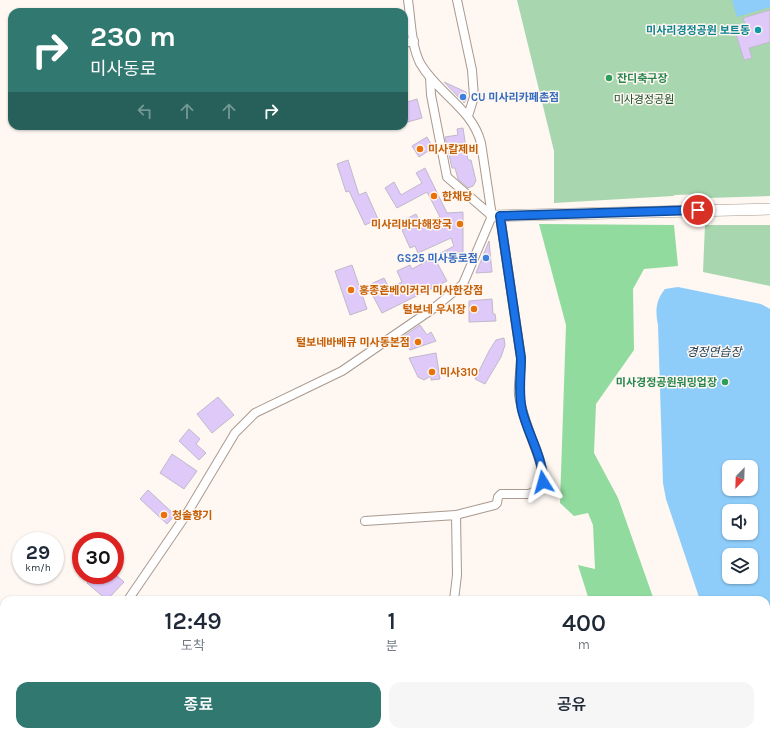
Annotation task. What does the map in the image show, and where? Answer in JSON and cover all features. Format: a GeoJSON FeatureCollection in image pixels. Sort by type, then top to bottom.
{"type":"FeatureCollection","features":[{"type":"Feature","properties":{"kind":"street"},"geometry":{"type":"LineString","coordinates":[[365,521],[456,515],[495,505],[501,494],[535,493],[540,489],[543,482],[543,472],[523,412],[519,393],[521,358],[496,216],[478,131],[468,116],[430,78],[420,62],[414,41],[408,0]]}},
{"type":"Feature","properties":{"kind":"street"},"geometry":{"type":"LineString","coordinates":[[457,0],[472,70],[474,97],[468,116]]}},
{"type":"Feature","properties":{"kind":"street"},"geometry":{"type":"LineString","coordinates":[[408,42],[414,41]]}},
{"type":"Feature","properties":{"kind":"street"},"geometry":{"type":"LineString","coordinates":[[430,78],[431,95],[447,178],[496,216],[770,209]]}},
{"type":"Feature","properties":{"kind":"street"},"geometry":{"type":"LineString","coordinates":[[131,596],[186,515],[235,433],[255,413],[342,371],[434,308],[463,284],[496,216]]}},
{"type":"Feature","properties":{"kind":"street"},"geometry":{"type":"LineString","coordinates":[[454,596],[457,575],[456,515]]}},
{"type":"Feature","properties":{"kind":"green space","name":"미사경정공원"},"geometry":{"type":"Polygon","coordinates":[[[517,0],[770,0],[770,196],[707,198],[703,194],[554,203],[554,151],[517,0]]]}},
{"type":"Feature","properties":{"kind":"green space"},"geometry":{"type":"Polygon","coordinates":[[[539,224],[674,225],[678,266],[644,269],[633,289],[634,350],[596,404],[594,453],[618,498],[653,596],[588,596],[578,565],[595,569],[593,525],[588,513],[574,516],[560,503],[566,325],[539,224]]]}},
{"type":"Feature","properties":{"kind":"green space"},"geometry":{"type":"Polygon","coordinates":[[[705,225],[770,225],[770,286],[703,272],[705,225]]]}},
{"type":"Feature","properties":{"kind":"water"},"geometry":{"type":"Polygon","coordinates":[[[732,0],[770,0],[770,7],[737,17],[732,0]]]}},
{"type":"Feature","properties":{"kind":"water","name":"경정연습장"},"geometry":{"type":"Polygon","coordinates":[[[678,287],[761,304],[770,309],[770,596],[699,596],[666,499],[663,483],[657,315],[658,301],[665,289],[678,287]]]}},
{"type":"Feature","properties":{"kind":"building","name":"미사리경정공원 보트동"},"geometry":{"type":"Polygon","coordinates":[[[770,10],[770,42],[749,48],[752,58],[744,60],[734,28],[745,24],[743,18],[770,10]]]}},
{"type":"Feature","properties":{"kind":"building"},"geometry":{"type":"Polygon","coordinates":[[[444,82],[466,92],[467,99],[464,103],[444,82]]]}},
{"type":"Feature","properties":{"kind":"building"},"geometry":{"type":"Polygon","coordinates":[[[417,99],[422,118],[408,122],[408,102],[417,99]]]}},
{"type":"Feature","properties":{"kind":"building"},"geometry":{"type":"Polygon","coordinates":[[[463,128],[468,160],[471,160],[476,181],[473,186],[468,188],[458,179],[455,168],[452,168],[445,137],[458,135],[457,129],[463,128]]]}},
{"type":"Feature","properties":{"kind":"building"},"geometry":{"type":"Polygon","coordinates":[[[427,137],[433,148],[419,157],[412,146],[427,137]]]}},
{"type":"Feature","properties":{"kind":"building"},"geometry":{"type":"Polygon","coordinates":[[[348,160],[359,195],[366,192],[378,219],[365,225],[349,191],[346,192],[337,164],[348,160]]]}},
{"type":"Feature","properties":{"kind":"building"},"geometry":{"type":"Polygon","coordinates":[[[425,168],[447,213],[463,212],[463,253],[441,253],[454,246],[451,238],[418,253],[415,246],[410,248],[402,230],[407,228],[404,220],[416,214],[421,225],[440,217],[427,192],[397,208],[385,188],[394,182],[401,195],[422,183],[416,173],[425,168]]]}},
{"type":"Feature","properties":{"kind":"building"},"geometry":{"type":"Polygon","coordinates":[[[489,241],[492,272],[476,273],[489,241]]]}},
{"type":"Feature","properties":{"kind":"building"},"geometry":{"type":"Polygon","coordinates":[[[434,257],[447,281],[382,313],[373,296],[377,295],[371,284],[384,278],[389,288],[402,282],[397,271],[410,265],[412,269],[434,257]]]}},
{"type":"Feature","properties":{"kind":"building","name":"홍종흔베이커리 미사한강점"},"geometry":{"type":"Polygon","coordinates":[[[352,265],[367,309],[350,315],[335,271],[352,265]]]}},
{"type":"Feature","properties":{"kind":"building"},"geometry":{"type":"Polygon","coordinates":[[[492,299],[493,314],[495,314],[496,321],[469,322],[469,301],[492,299]]]}},
{"type":"Feature","properties":{"kind":"building"},"geometry":{"type":"Polygon","coordinates":[[[420,325],[427,335],[431,332],[436,341],[410,350],[401,338],[420,325]]]}},
{"type":"Feature","properties":{"kind":"building"},"geometry":{"type":"Polygon","coordinates":[[[504,338],[505,345],[501,357],[485,384],[475,379],[496,340],[504,338]]]}},
{"type":"Feature","properties":{"kind":"building"},"geometry":{"type":"Polygon","coordinates":[[[436,353],[440,379],[431,380],[431,376],[424,380],[418,377],[409,358],[436,353]]]}},
{"type":"Feature","properties":{"kind":"building"},"geometry":{"type":"Polygon","coordinates":[[[218,397],[234,415],[212,433],[197,414],[218,397]]]}},
{"type":"Feature","properties":{"kind":"building"},"geometry":{"type":"Polygon","coordinates":[[[189,429],[200,439],[196,444],[206,453],[199,460],[179,441],[189,429]]]}},
{"type":"Feature","properties":{"kind":"building"},"geometry":{"type":"Polygon","coordinates":[[[172,454],[197,471],[184,489],[160,473],[172,454]]]}},
{"type":"Feature","properties":{"kind":"building"},"geometry":{"type":"Polygon","coordinates":[[[148,490],[175,515],[167,524],[140,499],[148,490]]]}},
{"type":"Feature","properties":{"kind":"building"},"geometry":{"type":"Polygon","coordinates":[[[88,584],[122,584],[111,596],[102,596],[88,584]]]}},
{"type":"Feature","properties":{"kind":"place","name":"미사리경정공원 보트동"},"geometry":{"type":"Point","coordinates":[758,30]}},
{"type":"Feature","properties":{"kind":"place","name":"잔디축구장"},"geometry":{"type":"Point","coordinates":[609,78]}},
{"type":"Feature","properties":{"kind":"place","name":"CU 미사리카페촌점"},"geometry":{"type":"Point","coordinates":[463,97]}},
{"type":"Feature","properties":{"kind":"place","name":"미사칼제비"},"geometry":{"type":"Point","coordinates":[420,149]}},
{"type":"Feature","properties":{"kind":"place","name":"한채당"},"geometry":{"type":"Point","coordinates":[434,196]}},
{"type":"Feature","properties":{"kind":"place","name":"미사리바다해장국"},"geometry":{"type":"Point","coordinates":[460,224]}},
{"type":"Feature","properties":{"kind":"place","name":"GS25 미사동로점"},"geometry":{"type":"Point","coordinates":[486,258]}},
{"type":"Feature","properties":{"kind":"place","name":"홍종흔베이커리 미사한강점"},"geometry":{"type":"Point","coordinates":[351,290]}},
{"type":"Feature","properties":{"kind":"place","name":"털보네 우시장"},"geometry":{"type":"Point","coordinates":[474,309]}},
{"type":"Feature","properties":{"kind":"place","name":"털보네바베큐 미사동본점"},"geometry":{"type":"Point","coordinates":[418,342]}},
{"type":"Feature","properties":{"kind":"place","name":"미사310"},"geometry":{"type":"Point","coordinates":[432,372]}},
{"type":"Feature","properties":{"kind":"place","name":"미사경정공원워밍업장"},"geometry":{"type":"Point","coordinates":[725,382]}},
{"type":"Feature","properties":{"kind":"place","name":"청솔향기"},"geometry":{"type":"Point","coordinates":[164,515]}},
{"type":"Feature","properties":{"kind":"route"},"geometry":{"type":"LineString","coordinates":[[543,482],[543,472],[523,412],[519,393],[521,358],[507,253],[500,216],[698,210]]}}]}
